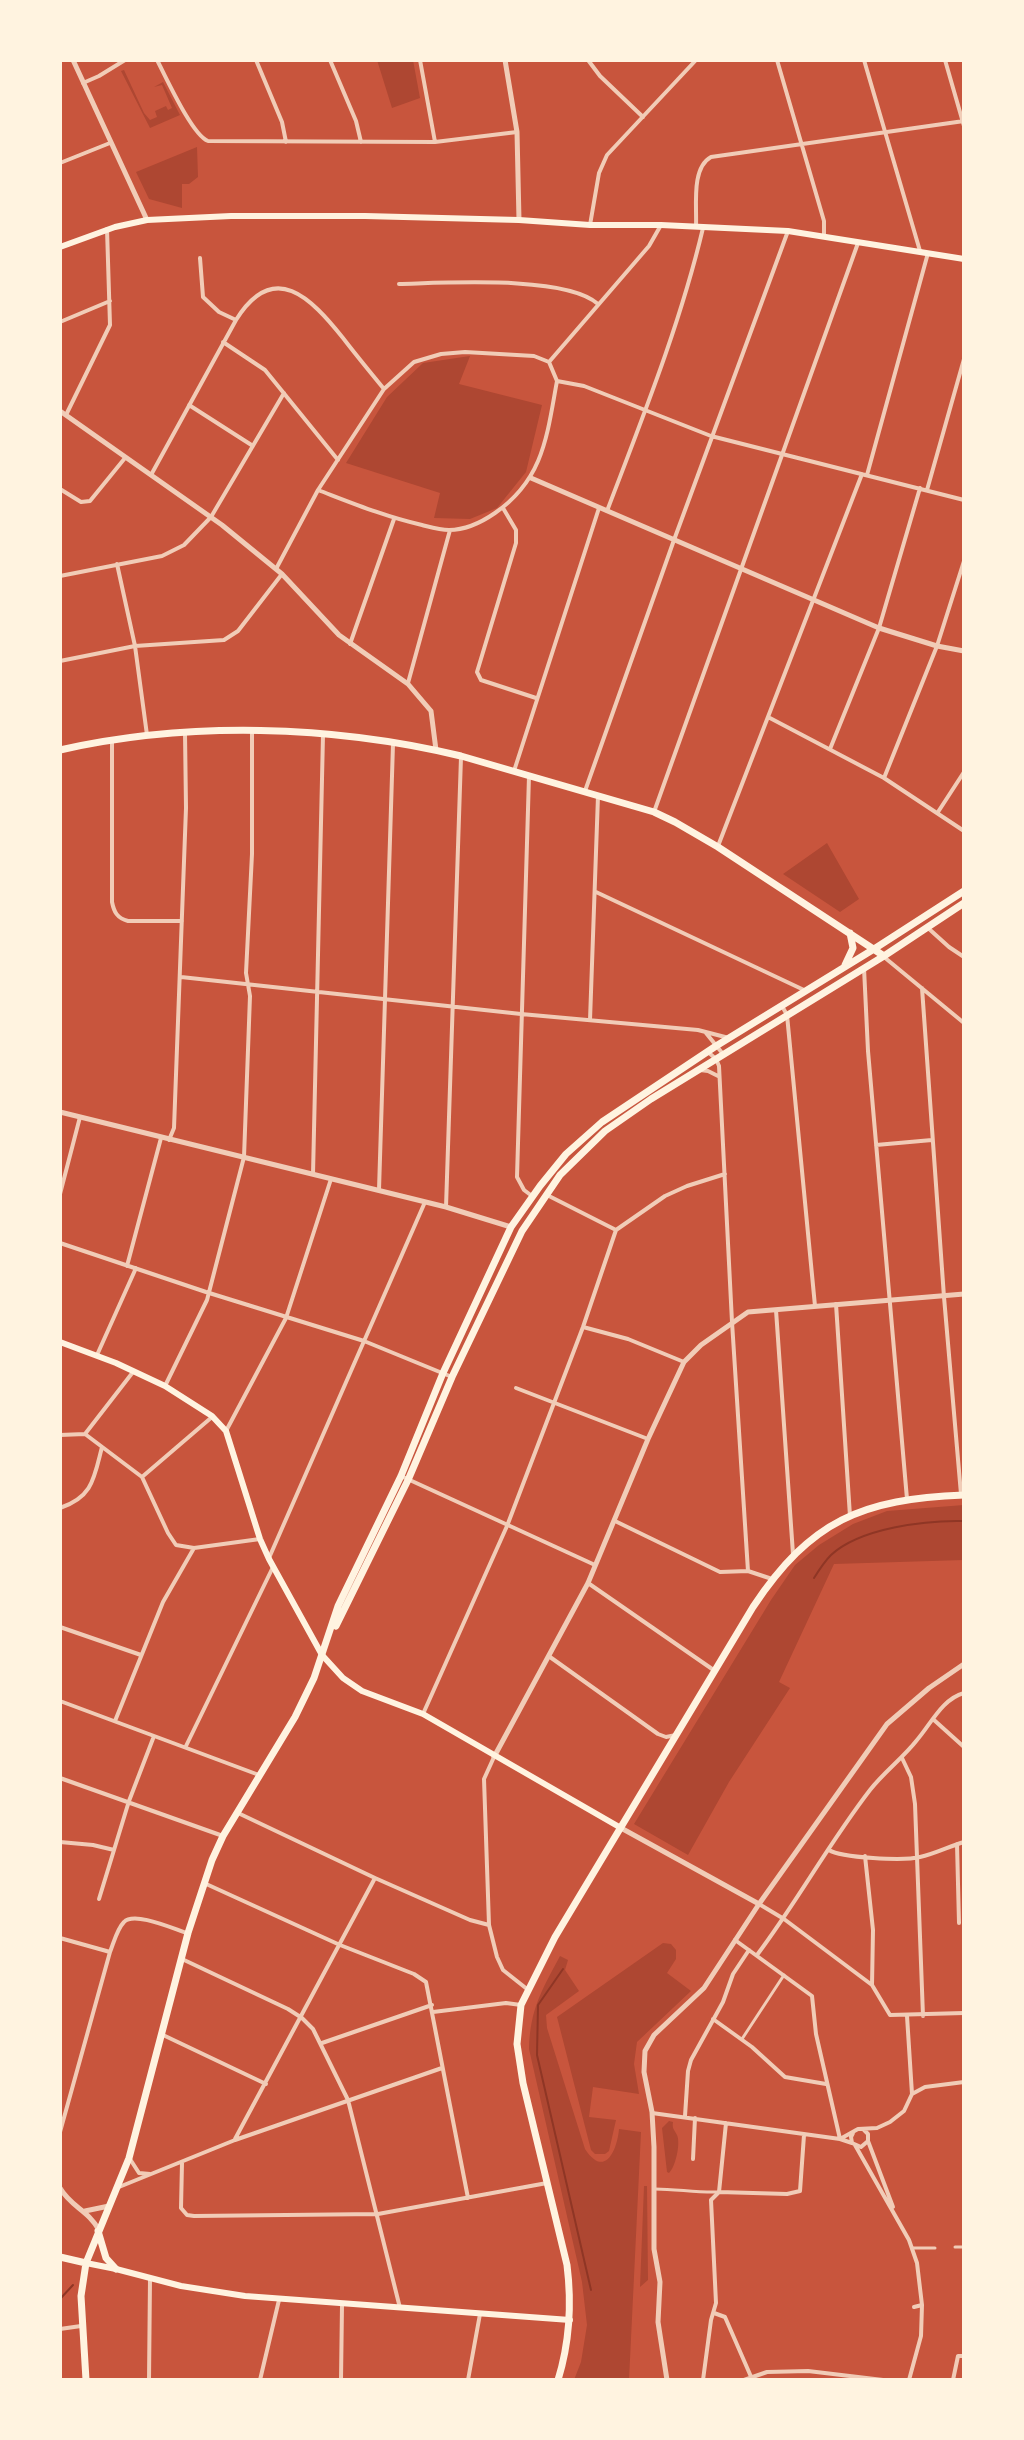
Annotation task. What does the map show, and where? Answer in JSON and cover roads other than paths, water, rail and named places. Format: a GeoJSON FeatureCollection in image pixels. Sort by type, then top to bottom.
{"type":"FeatureCollection","features":[{"type":"Feature","properties":{"kind":"main road"},"geometry":{"type":"LineString","coordinates":[[60,247],[107,229],[147,220],[231,216],[364,216],[788,231],[964,259]]}},
{"type":"Feature","properties":{"kind":"main road"},"geometry":{"type":"LineString","coordinates":[[60,750],[147,735],[184,732],[252,732],[323,735],[436,750],[461,756],[654,812],[718,847],[884,956]]}},
{"type":"Feature","properties":{"kind":"main road"},"geometry":{"type":"LineString","coordinates":[[86,2380],[81,2296],[86,2263],[129,2158],[188,1933],[204,1883],[223,1836],[295,1717],[314,1678],[339,1606],[400,1476],[443,1373],[511,1227],[532,1196],[566,1154],[602,1122],[716,1046],[964,891]]}},
{"type":"Feature","properties":{"kind":"main road"},"geometry":{"type":"LineString","coordinates":[[322,1656],[406,1484],[452,1377],[522,1231],[545,1194],[573,1160],[605,1131],[723,1054],[884,956],[964,903]]}},
{"type":"Feature","properties":{"kind":"main road"},"geometry":{"type":"LineString","coordinates":[[839,971],[849,961],[853,948],[849,933]]}},
{"type":"Feature","properties":{"kind":"main road"},"geometry":{"type":"LineString","coordinates":[[60,1342],[165,1386],[212,1416],[226,1431],[260,1539],[269,1559],[322,1656],[343,1678],[362,1692],[423,1714],[494,1757],[621,1828]]}},
{"type":"Feature","properties":{"kind":"main road"},"geometry":{"type":"LineString","coordinates":[[558,2380],[570,2320],[567,2265],[517,2044],[521,2005],[527,1989],[555,1937],[715,1671],[772,1579],[793,1554],[813,1538],[850,1516],[878,1506],[907,1499],[963,1495]]}},
{"type":"Feature","properties":{"kind":"main road"},"geometry":{"type":"LineString","coordinates":[[99,2230],[106,2258],[116,2269]]}},
{"type":"Feature","properties":{"kind":"main road"},"geometry":{"type":"LineString","coordinates":[[60,2257],[213,2292],[342,2305],[570,2320]]}},
{"type":"Feature","properties":{"kind":"street"},"geometry":{"type":"LineString","coordinates":[[73,60],[147,220]]}},
{"type":"Feature","properties":{"kind":"street"},"geometry":{"type":"LineString","coordinates":[[83,83],[111,70],[125,60]]}},
{"type":"Feature","properties":{"kind":"street"},"geometry":{"type":"LineString","coordinates":[[157,60],[180,105],[203,139],[220,142],[435,142],[516,132]]}},
{"type":"Feature","properties":{"kind":"street"},"geometry":{"type":"LineString","coordinates":[[256,60],[282,122],[286,142]]}},
{"type":"Feature","properties":{"kind":"street"},"geometry":{"type":"LineString","coordinates":[[330,60],[356,121],[361,142]]}},
{"type":"Feature","properties":{"kind":"street"},"geometry":{"type":"LineString","coordinates":[[420,60],[435,142]]}},
{"type":"Feature","properties":{"kind":"street"},"geometry":{"type":"LineString","coordinates":[[504,60],[516,132],[519,220]]}},
{"type":"Feature","properties":{"kind":"street"},"geometry":{"type":"LineString","coordinates":[[588,60],[600,76],[643,117]]}},
{"type":"Feature","properties":{"kind":"street"},"geometry":{"type":"LineString","coordinates":[[590,225],[603,162],[607,154],[696,60]]}},
{"type":"Feature","properties":{"kind":"street"},"geometry":{"type":"LineString","coordinates":[[777,60],[824,220],[824,236]]}},
{"type":"Feature","properties":{"kind":"street"},"geometry":{"type":"LineString","coordinates":[[864,60],[920,252]]}},
{"type":"Feature","properties":{"kind":"street"},"geometry":{"type":"LineString","coordinates":[[607,511],[645,412],[683,297],[700,227],[698,174],[703,162],[717,156],[963,123],[945,60]]}},
{"type":"Feature","properties":{"kind":"street"},"geometry":{"type":"LineString","coordinates":[[60,163],[110,143]]}},
{"type":"Feature","properties":{"kind":"street"},"geometry":{"type":"LineString","coordinates":[[549,362],[649,246],[662,225]]}},
{"type":"Feature","properties":{"kind":"street"},"geometry":{"type":"LineString","coordinates":[[66,415],[109,331],[111,318],[107,229]]}},
{"type":"Feature","properties":{"kind":"street"},"geometry":{"type":"LineString","coordinates":[[585,791],[711,436],[788,231]]}},
{"type":"Feature","properties":{"kind":"street"},"geometry":{"type":"LineString","coordinates":[[654,812],[858,242]]}},
{"type":"Feature","properties":{"kind":"street"},"geometry":{"type":"LineString","coordinates":[[867,475],[928,253]]}},
{"type":"Feature","properties":{"kind":"street"},"geometry":{"type":"LineString","coordinates":[[200,258],[203,297],[219,312],[236,320]]}},
{"type":"Feature","properties":{"kind":"street"},"geometry":{"type":"LineString","coordinates":[[399,284],[507,284],[548,288],[580,293],[590,297],[598,304]]}},
{"type":"Feature","properties":{"kind":"street"},"geometry":{"type":"LineString","coordinates":[[152,475],[236,320],[247,302],[263,292],[282,289],[303,295],[321,311],[384,389]]}},
{"type":"Feature","properties":{"kind":"street"},"geometry":{"type":"LineString","coordinates":[[60,322],[110,301]]}},
{"type":"Feature","properties":{"kind":"street"},"geometry":{"type":"LineString","coordinates":[[223,342],[256,362],[274,380],[338,460]]}},
{"type":"Feature","properties":{"kind":"street"},"geometry":{"type":"LineString","coordinates":[[276,569],[318,490],[384,389],[414,362],[441,354],[511,353],[534,356],[549,362],[553,368],[557,381],[546,436],[531,478],[502,508],[475,523],[450,530],[394,519],[318,490]]}},
{"type":"Feature","properties":{"kind":"street"},"geometry":{"type":"LineString","coordinates":[[927,490],[964,359]]}},
{"type":"Feature","properties":{"kind":"street"},"geometry":{"type":"LineString","coordinates":[[557,381],[584,386],[645,412],[711,436],[964,500]]}},
{"type":"Feature","properties":{"kind":"street"},"geometry":{"type":"LineString","coordinates":[[60,576],[172,552],[184,545],[211,517],[284,393]]}},
{"type":"Feature","properties":{"kind":"street"},"geometry":{"type":"LineString","coordinates":[[189,405],[253,446]]}},
{"type":"Feature","properties":{"kind":"street"},"geometry":{"type":"LineString","coordinates":[[60,411],[211,517],[282,574],[330,628],[408,684],[431,711],[436,750]]}},
{"type":"Feature","properties":{"kind":"street"},"geometry":{"type":"LineString","coordinates":[[60,489],[81,502],[90,501],[125,458]]}},
{"type":"Feature","properties":{"kind":"street"},"geometry":{"type":"LineString","coordinates":[[718,847],[862,474]]}},
{"type":"Feature","properties":{"kind":"street"},"geometry":{"type":"LineString","coordinates":[[531,478],[879,628],[937,646],[964,651]]}},
{"type":"Feature","properties":{"kind":"street"},"geometry":{"type":"LineString","coordinates":[[830,749],[879,628],[920,488]]}},
{"type":"Feature","properties":{"kind":"street"},"geometry":{"type":"LineString","coordinates":[[502,508],[516,530],[516,543],[477,672],[481,680],[536,698]]}},
{"type":"Feature","properties":{"kind":"street"},"geometry":{"type":"LineString","coordinates":[[514,771],[599,508]]}},
{"type":"Feature","properties":{"kind":"street"},"geometry":{"type":"LineString","coordinates":[[350,644],[394,519]]}},
{"type":"Feature","properties":{"kind":"street"},"geometry":{"type":"LineString","coordinates":[[408,684],[450,530]]}},
{"type":"Feature","properties":{"kind":"street"},"geometry":{"type":"LineString","coordinates":[[884,778],[937,646],[964,561]]}},
{"type":"Feature","properties":{"kind":"street"},"geometry":{"type":"LineString","coordinates":[[117,564],[135,646],[147,735]]}},
{"type":"Feature","properties":{"kind":"street"},"geometry":{"type":"LineString","coordinates":[[60,661],[135,646],[224,640],[231,637],[282,574]]}},
{"type":"Feature","properties":{"kind":"street"},"geometry":{"type":"LineString","coordinates":[[768,717],[884,778],[964,831]]}},
{"type":"Feature","properties":{"kind":"street"},"geometry":{"type":"LineString","coordinates":[[169,1140],[174,1128],[181,977],[186,808],[184,732]]}},
{"type":"Feature","properties":{"kind":"street"},"geometry":{"type":"LineString","coordinates":[[165,1386],[207,1300],[244,1157],[248,985],[246,973],[252,854],[252,732]]}},
{"type":"Feature","properties":{"kind":"street"},"geometry":{"type":"LineString","coordinates":[[313,1174],[323,735]]}},
{"type":"Feature","properties":{"kind":"street"},"geometry":{"type":"LineString","coordinates":[[112,740],[112,902],[114,910],[117,915],[128,921],[182,921]]}},
{"type":"Feature","properties":{"kind":"street"},"geometry":{"type":"LineString","coordinates":[[379,1190],[393,744]]}},
{"type":"Feature","properties":{"kind":"street"},"geometry":{"type":"LineString","coordinates":[[446,1207],[461,756]]}},
{"type":"Feature","properties":{"kind":"street"},"geometry":{"type":"LineString","coordinates":[[938,812],[964,772]]}},
{"type":"Feature","properties":{"kind":"street"},"geometry":{"type":"LineString","coordinates":[[529,776],[517,1177],[521,1186],[532,1196]]}},
{"type":"Feature","properties":{"kind":"street"},"geometry":{"type":"LineString","coordinates":[[590,1020],[598,795]]}},
{"type":"Feature","properties":{"kind":"street"},"geometry":{"type":"LineString","coordinates":[[596,892],[805,991]]}},
{"type":"Feature","properties":{"kind":"street"},"geometry":{"type":"LineString","coordinates":[[927,928],[964,957]]}},
{"type":"Feature","properties":{"kind":"street"},"geometry":{"type":"LineString","coordinates":[[884,956],[964,1023]]}},
{"type":"Feature","properties":{"kind":"street"},"geometry":{"type":"LineString","coordinates":[[864,968],[863,982],[876,1145],[907,1499]]}},
{"type":"Feature","properties":{"kind":"street"},"geometry":{"type":"LineString","coordinates":[[181,977],[521,1014],[699,1030],[729,1038]]}},
{"type":"Feature","properties":{"kind":"street"},"geometry":{"type":"LineString","coordinates":[[922,988],[944,1297],[963,1495]]}},
{"type":"Feature","properties":{"kind":"street"},"geometry":{"type":"LineString","coordinates":[[782,1006],[787,1015],[815,1306]]}},
{"type":"Feature","properties":{"kind":"street"},"geometry":{"type":"LineString","coordinates":[[706,1033],[723,1054]]}},
{"type":"Feature","properties":{"kind":"street"},"geometry":{"type":"LineString","coordinates":[[708,1052],[716,1059],[719,1077],[748,1571]]}},
{"type":"Feature","properties":{"kind":"street"},"geometry":{"type":"LineString","coordinates":[[698,1070],[708,1071],[719,1077]]}},
{"type":"Feature","properties":{"kind":"street"},"geometry":{"type":"LineString","coordinates":[[60,1112],[446,1207],[522,1231]]}},
{"type":"Feature","properties":{"kind":"street"},"geometry":{"type":"LineString","coordinates":[[60,1194],[80,1117]]}},
{"type":"Feature","properties":{"kind":"street"},"geometry":{"type":"LineString","coordinates":[[127,1266],[161,1138]]}},
{"type":"Feature","properties":{"kind":"street"},"geometry":{"type":"LineString","coordinates":[[876,1145],[932,1140]]}},
{"type":"Feature","properties":{"kind":"street"},"geometry":{"type":"LineString","coordinates":[[423,1714],[507,1526],[583,1327],[616,1230],[665,1196],[687,1186],[725,1174]]}},
{"type":"Feature","properties":{"kind":"street"},"geometry":{"type":"LineString","coordinates":[[226,1431],[286,1318],[331,1178]]}},
{"type":"Feature","properties":{"kind":"street"},"geometry":{"type":"LineString","coordinates":[[545,1194],[616,1230]]}},
{"type":"Feature","properties":{"kind":"street"},"geometry":{"type":"LineString","coordinates":[[269,1559],[426,1202]]}},
{"type":"Feature","properties":{"kind":"street"},"geometry":{"type":"LineString","coordinates":[[60,1243],[207,1293],[364,1341],[452,1377]]}},
{"type":"Feature","properties":{"kind":"street"},"geometry":{"type":"LineString","coordinates":[[96,1356],[136,1268]]}},
{"type":"Feature","properties":{"kind":"street"},"geometry":{"type":"LineString","coordinates":[[527,1989],[503,1970],[496,1957],[489,1925],[484,1779],[588,1583],[648,1439],[684,1362],[732,1322],[748,1312],[964,1294]]}},
{"type":"Feature","properties":{"kind":"street"},"geometry":{"type":"LineString","coordinates":[[836,1304],[850,1516]]}},
{"type":"Feature","properties":{"kind":"street"},"geometry":{"type":"LineString","coordinates":[[776,1310],[793,1554]]}},
{"type":"Feature","properties":{"kind":"street"},"geometry":{"type":"LineString","coordinates":[[583,1327],[628,1339],[684,1362]]}},
{"type":"Feature","properties":{"kind":"street"},"geometry":{"type":"LineString","coordinates":[[85,1434],[133,1372]]}},
{"type":"Feature","properties":{"kind":"street"},"geometry":{"type":"LineString","coordinates":[[516,1388],[648,1439]]}},
{"type":"Feature","properties":{"kind":"street"},"geometry":{"type":"LineString","coordinates":[[142,1477],[212,1416]]}},
{"type":"Feature","properties":{"kind":"street"},"geometry":{"type":"LineString","coordinates":[[60,1435],[85,1434],[142,1477],[172,1541],[181,1546],[194,1548],[260,1539]]}},
{"type":"Feature","properties":{"kind":"street"},"geometry":{"type":"LineString","coordinates":[[60,1508],[72,1504],[84,1495],[93,1482],[102,1447]]}},
{"type":"Feature","properties":{"kind":"street"},"geometry":{"type":"LineString","coordinates":[[400,1476],[406,1484]]}},
{"type":"Feature","properties":{"kind":"street"},"geometry":{"type":"LineString","coordinates":[[406,1484],[416,1484],[595,1565]]}},
{"type":"Feature","properties":{"kind":"street"},"geometry":{"type":"LineString","coordinates":[[406,1484],[416,1484]]}},
{"type":"Feature","properties":{"kind":"street"},"geometry":{"type":"LineString","coordinates":[[615,1521],[720,1572],[748,1571],[772,1579]]}},
{"type":"Feature","properties":{"kind":"street"},"geometry":{"type":"LineString","coordinates":[[115,1721],[163,1602],[194,1548]]}},
{"type":"Feature","properties":{"kind":"street"},"geometry":{"type":"LineString","coordinates":[[186,1746],[273,1567]]}},
{"type":"Feature","properties":{"kind":"street"},"geometry":{"type":"LineString","coordinates":[[588,1583],[715,1671]]}},
{"type":"Feature","properties":{"kind":"street"},"geometry":{"type":"LineString","coordinates":[[60,1627],[141,1655]]}},
{"type":"Feature","properties":{"kind":"street"},"geometry":{"type":"LineString","coordinates":[[550,1657],[658,1734],[666,1737],[677,1735]]}},
{"type":"Feature","properties":{"kind":"street"},"geometry":{"type":"LineString","coordinates":[[667,2380],[658,2322],[660,2282],[654,2249],[655,2189],[652,2112],[643,2066],[648,2043],[663,2025],[700,1994],[759,1904],[887,1724],[929,1688],[964,1664]]}},
{"type":"Feature","properties":{"kind":"street"},"geometry":{"type":"LineString","coordinates":[[757,1955],[784,1919],[871,1788],[902,1758],[950,1699],[964,1693]]}},
{"type":"Feature","properties":{"kind":"street"},"geometry":{"type":"LineString","coordinates":[[60,1701],[260,1775]]}},
{"type":"Feature","properties":{"kind":"street"},"geometry":{"type":"LineString","coordinates":[[934,1720],[964,1747]]}},
{"type":"Feature","properties":{"kind":"street"},"geometry":{"type":"LineString","coordinates":[[99,1899],[129,1801],[154,1736]]}},
{"type":"Feature","properties":{"kind":"street"},"geometry":{"type":"LineString","coordinates":[[902,1758],[913,1786],[924,2016]]}},
{"type":"Feature","properties":{"kind":"street"},"geometry":{"type":"LineString","coordinates":[[60,1778],[223,1836]]}},
{"type":"Feature","properties":{"kind":"street"},"geometry":{"type":"LineString","coordinates":[[237,1812],[375,1878],[470,1920],[489,1925]]}},
{"type":"Feature","properties":{"kind":"street"},"geometry":{"type":"LineString","coordinates":[[621,1828],[784,1919],[872,1985],[890,2015],[924,2016],[964,2013]]}},
{"type":"Feature","properties":{"kind":"street"},"geometry":{"type":"LineString","coordinates":[[60,1842],[93,1845],[114,1850]]}},
{"type":"Feature","properties":{"kind":"street"},"geometry":{"type":"LineString","coordinates":[[828,1850],[839,1855],[917,1858],[964,1842]]}},
{"type":"Feature","properties":{"kind":"street"},"geometry":{"type":"LineString","coordinates":[[957,1844],[959,1923]]}},
{"type":"Feature","properties":{"kind":"street"},"geometry":{"type":"LineString","coordinates":[[865,1856],[873,1930],[872,1985]]}},
{"type":"Feature","properties":{"kind":"street"},"geometry":{"type":"LineString","coordinates":[[235,2140],[375,1878]]}},
{"type":"Feature","properties":{"kind":"street"},"geometry":{"type":"LineString","coordinates":[[204,1883],[340,1945],[424,1980],[432,2005],[468,2198]]}},
{"type":"Feature","properties":{"kind":"street"},"geometry":{"type":"LineString","coordinates":[[60,2132],[118,1930],[129,1918],[142,1919],[188,1933]]}},
{"type":"Feature","properties":{"kind":"street"},"geometry":{"type":"LineString","coordinates":[[60,1938],[110,1952]]}},
{"type":"Feature","properties":{"kind":"street"},"geometry":{"type":"LineString","coordinates":[[735,1940],[812,1996],[814,2026],[840,2139]]}},
{"type":"Feature","properties":{"kind":"street"},"geometry":{"type":"LineString","coordinates":[[685,2116],[689,2065],[723,2002],[733,1974],[749,1950]]}},
{"type":"Feature","properties":{"kind":"street"},"geometry":{"type":"LineString","coordinates":[[182,1959],[288,2009],[302,2018],[322,2043],[348,2100],[400,2309]]}},
{"type":"Feature","properties":{"kind":"street"},"geometry":{"type":"LineString","coordinates":[[742,2039],[784,1975]]}},
{"type":"Feature","properties":{"kind":"street"},"geometry":{"type":"LineString","coordinates":[[433,2012],[506,2003],[521,2005]]}},
{"type":"Feature","properties":{"kind":"street"},"geometry":{"type":"LineString","coordinates":[[322,2043],[432,2005]]}},
{"type":"Feature","properties":{"kind":"street"},"geometry":{"type":"LineString","coordinates":[[840,2139],[858,2129],[877,2128],[898,2117],[908,2104],[912,2094],[907,2016]]}},
{"type":"Feature","properties":{"kind":"street"},"geometry":{"type":"LineString","coordinates":[[713,2019],[742,2039],[785,2077],[827,2084]]}},
{"type":"Feature","properties":{"kind":"street"},"geometry":{"type":"LineString","coordinates":[[163,2035],[266,2084]]}},
{"type":"Feature","properties":{"kind":"street"},"geometry":{"type":"LineString","coordinates":[[118,2187],[235,2140],[442,2068]]}},
{"type":"Feature","properties":{"kind":"street"},"geometry":{"type":"LineString","coordinates":[[912,2094],[925,2087],[964,2082]]}},
{"type":"Feature","properties":{"kind":"street"},"geometry":{"type":"LineString","coordinates":[[652,2112],[840,2139],[864,2146],[877,2128]]}},
{"type":"Feature","properties":{"kind":"street"},"geometry":{"type":"LineString","coordinates":[[693,2159],[695,2118]]}},
{"type":"Feature","properties":{"kind":"street"},"geometry":{"type":"LineString","coordinates":[[704,2380],[716,2303],[711,2200],[719,2192],[726,2124]]}},
{"type":"Feature","properties":{"kind":"street"},"geometry":{"type":"LineString","coordinates":[[864,2130],[897,2218]]}},
{"type":"Feature","properties":{"kind":"street"},"geometry":{"type":"LineString","coordinates":[[853,2132],[851,2137],[854,2144],[913,2248],[917,2263],[922,2307],[919,2347],[909,2380]]}},
{"type":"Feature","properties":{"kind":"street"},"geometry":{"type":"LineString","coordinates":[[655,2189],[674,2189],[695,2193],[796,2193],[802,2188],[804,2135]]}},
{"type":"Feature","properties":{"kind":"street"},"geometry":{"type":"LineString","coordinates":[[129,2158],[139,2173],[154,2174]]}},
{"type":"Feature","properties":{"kind":"street"},"geometry":{"type":"LineString","coordinates":[[182,2163],[180,2202],[183,2212],[187,2215],[378,2214],[547,2182]]}},
{"type":"Feature","properties":{"kind":"street"},"geometry":{"type":"LineString","coordinates":[[60,2188],[70,2203],[85,2211],[99,2230]]}},
{"type":"Feature","properties":{"kind":"street"},"geometry":{"type":"LineString","coordinates":[[85,2211],[110,2205]]}},
{"type":"Feature","properties":{"kind":"street"},"geometry":{"type":"LineString","coordinates":[[955,2247],[964,2247]]}},
{"type":"Feature","properties":{"kind":"street"},"geometry":{"type":"LineString","coordinates":[[913,2248],[936,2248]]}},
{"type":"Feature","properties":{"kind":"street"},"geometry":{"type":"LineString","coordinates":[[149,2380],[150,2279]]}},
{"type":"Feature","properties":{"kind":"street"},"geometry":{"type":"LineString","coordinates":[[260,2380],[279,2300]]}},
{"type":"Feature","properties":{"kind":"street"},"geometry":{"type":"LineString","coordinates":[[341,2380],[342,2305]]}},
{"type":"Feature","properties":{"kind":"street"},"geometry":{"type":"LineString","coordinates":[[915,2307],[922,2307]]}},
{"type":"Feature","properties":{"kind":"street"},"geometry":{"type":"LineString","coordinates":[[714,2313],[725,2317],[752,2379]]}},
{"type":"Feature","properties":{"kind":"street"},"geometry":{"type":"LineString","coordinates":[[468,2380],[480,2314]]}},
{"type":"Feature","properties":{"kind":"street"},"geometry":{"type":"LineString","coordinates":[[60,2329],[81,2326]]}},
{"type":"Feature","properties":{"kind":"street"},"geometry":{"type":"LineString","coordinates":[[953,2380],[958,2356],[964,2356]]}},
{"type":"Feature","properties":{"kind":"street"},"geometry":{"type":"LineString","coordinates":[[744,2380],[768,2372],[808,2371],[883,2380]]}},
{"type":"Feature","properties":{"kind":"waterway"},"geometry":{"type":"LineString","coordinates":[[814,1578],[831,1555],[859,1538],[913,1524],[964,1521]]}},
{"type":"Feature","properties":{"kind":"waterway"},"geometry":{"type":"LineString","coordinates":[[563,1969],[538,2005],[537,2055],[591,2290]]}},
{"type":"Feature","properties":{"kind":"waterway"},"geometry":{"type":"LineString","coordinates":[[60,2299],[73,2285]]}}]}
